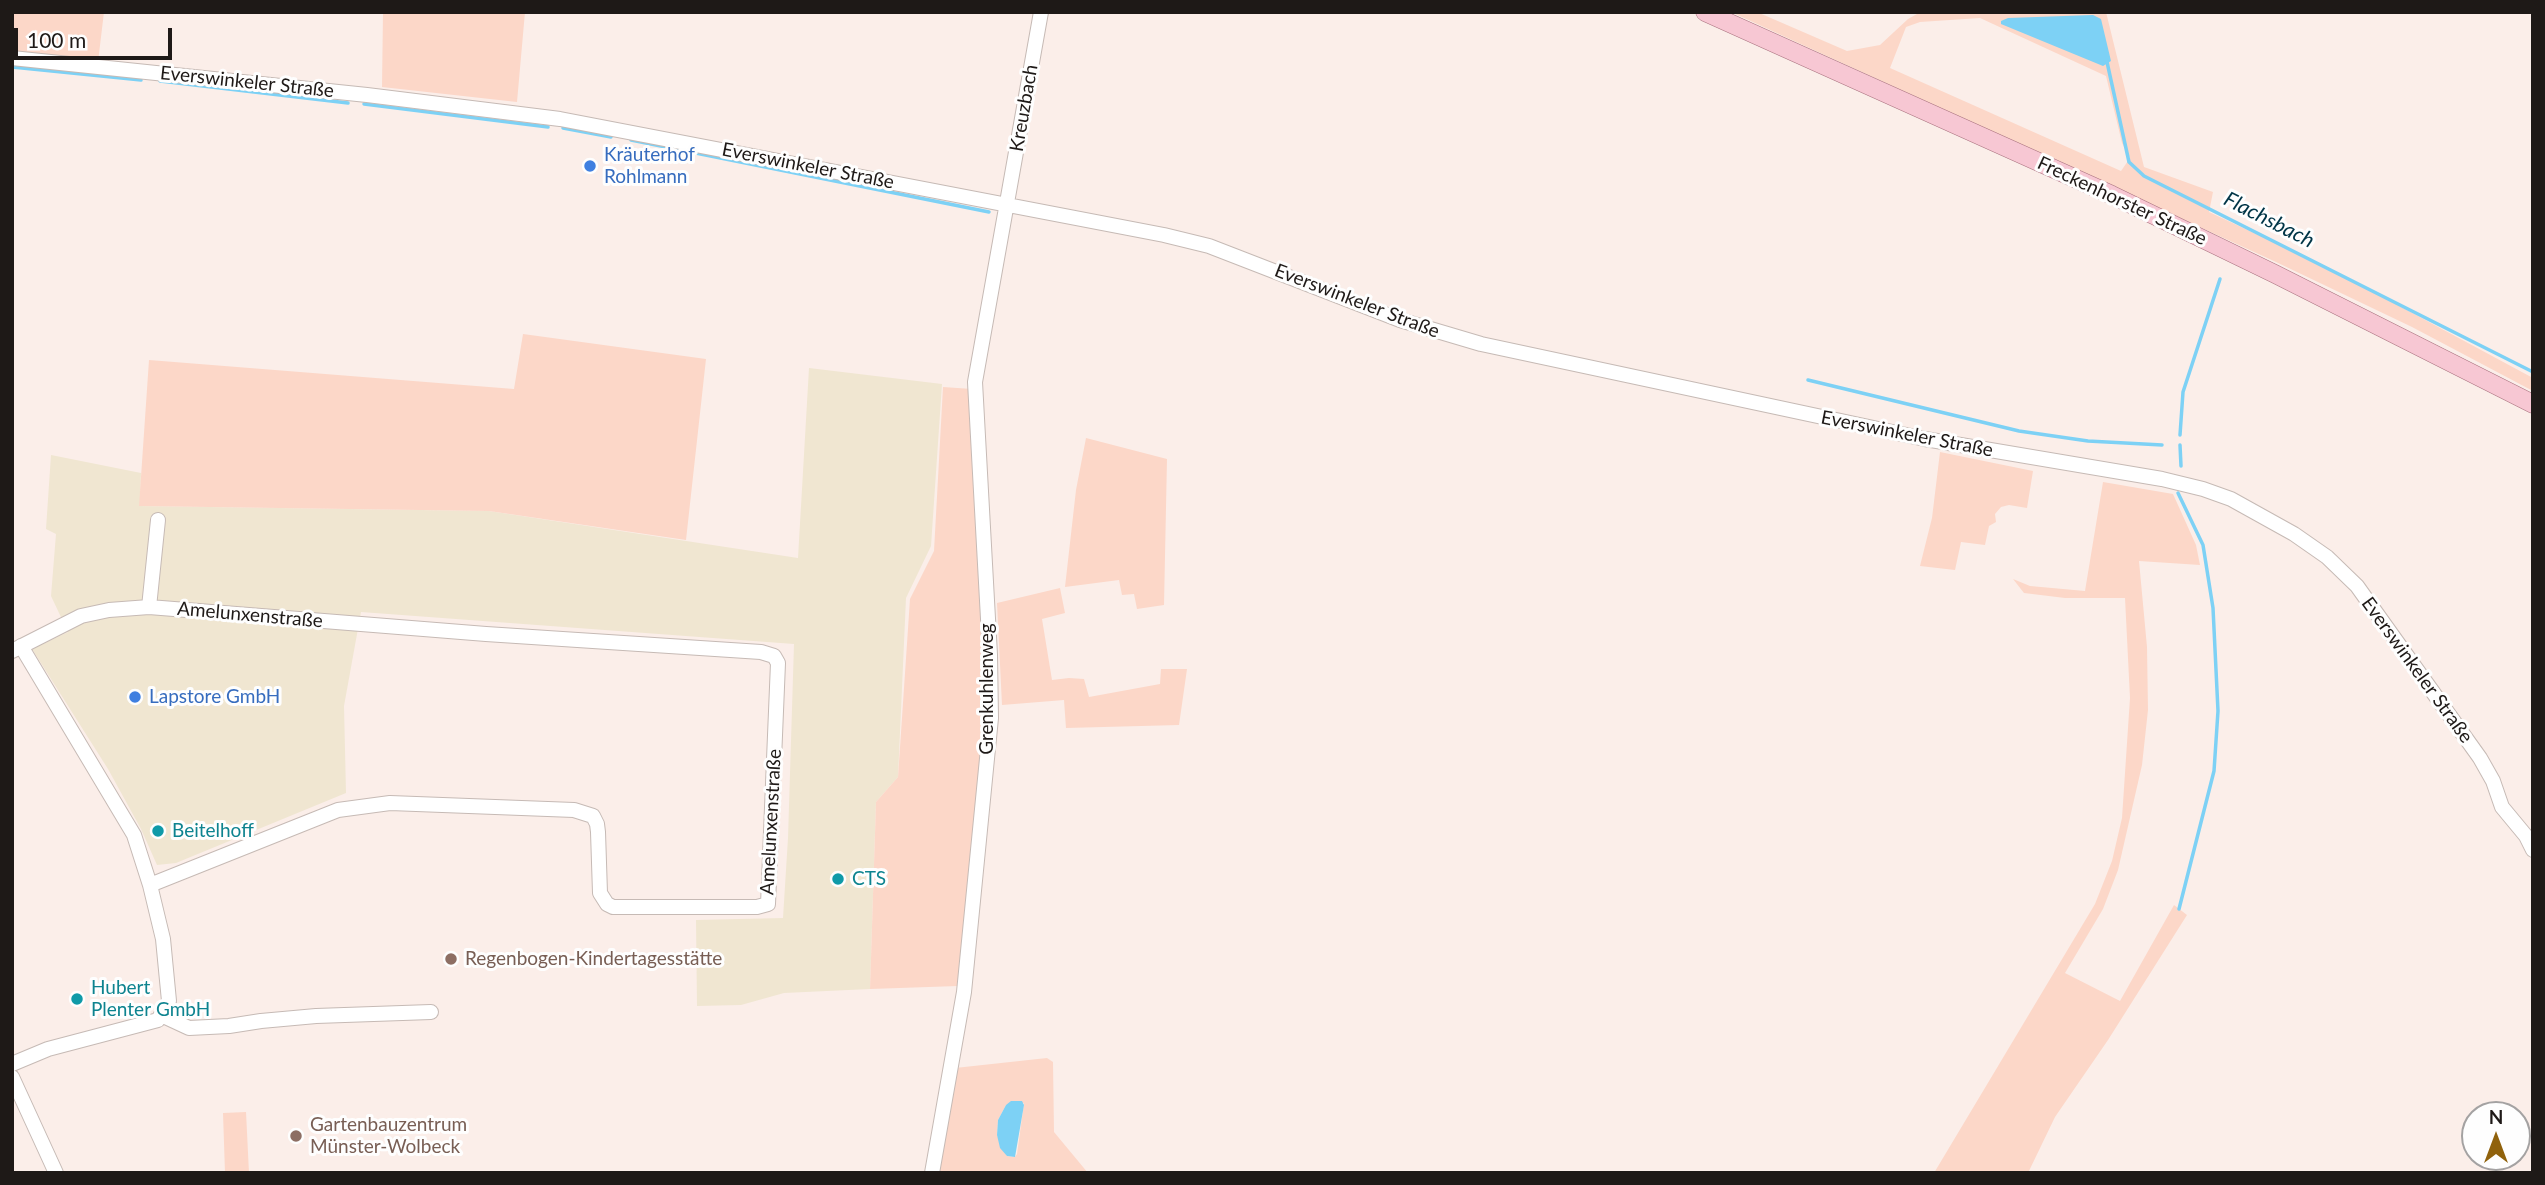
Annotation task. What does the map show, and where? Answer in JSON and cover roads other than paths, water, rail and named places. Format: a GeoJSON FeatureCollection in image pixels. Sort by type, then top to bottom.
{"type":"FeatureCollection","features":[{"type":"Feature","properties":{"kind":"main road","name":"Freckenhorster Straße"},"geometry":{"type":"LineString","coordinates":[[1705,12],[2112,195],[2533,404]]}},
{"type":"Feature","properties":{"kind":"street","name":"Kreuzbach"},"geometry":{"type":"LineString","coordinates":[[1005,204],[1019,142],[1041,12]]}},
{"type":"Feature","properties":{"kind":"street","name":"Everswinkeler Straße"},"geometry":{"type":"LineString","coordinates":[[12,58],[340,92],[560,119],[1005,204],[1209,246],[1400,320],[1481,344],[1925,439],[2162,479],[2231,499],[2294,534],[2327,557],[2357,586],[2480,758],[2493,781],[2502,807],[2526,836],[2533,850]]}},
{"type":"Feature","properties":{"kind":"street","name":"Grenkuhlenweg"},"geometry":{"type":"LineString","coordinates":[[932,1173],[964,992],[991,719],[975,382],[1005,204]]}},
{"type":"Feature","properties":{"kind":"street","name":"Amelunxenstraße"},"geometry":{"type":"LineString","coordinates":[[149,607],[158,520]]}},
{"type":"Feature","properties":{"kind":"street","name":"Amelunxenstraße"},"geometry":{"type":"LineString","coordinates":[[150,885],[338,810],[390,803],[574,810],[593,816],[598,832],[600,893],[607,904],[613,907],[768,904],[778,663],[774,656],[761,652],[486,634],[149,607],[81,616],[17,649],[134,835],[163,939],[169,1001],[161,1015]]}},
{"type":"Feature","properties":{"kind":"street"},"geometry":{"type":"LineString","coordinates":[[12,1064],[48,1049],[158,1020],[161,1015],[189,1028],[316,1016],[431,1012]]}},
{"type":"Feature","properties":{"kind":"street"},"geometry":{"type":"LineString","coordinates":[[12,1077],[56,1173]]}},
{"type":"Feature","properties":{"kind":"water"},"geometry":{"type":"Polygon","coordinates":[[[2093,15],[2101,19],[2111,61],[2103,66],[2001,24],[2001,21],[2008,18],[2093,15]]]}},
{"type":"Feature","properties":{"kind":"water"},"geometry":{"type":"Polygon","coordinates":[[[1011,1101],[1022,1101],[1024,1105],[1015,1157],[1007,1156],[1000,1148],[997,1135],[998,1120],[1011,1101]]]}},
{"type":"Feature","properties":{"kind":"waterway","name":"Flachsbach"},"geometry":{"type":"LineString","coordinates":[[2107,62],[2129,162],[2144,176],[2533,372]]}},
{"type":"Feature","properties":{"kind":"waterway"},"geometry":{"type":"LineString","coordinates":[[12,67],[141,80]]}},
{"type":"Feature","properties":{"kind":"waterway"},"geometry":{"type":"LineString","coordinates":[[160,81],[348,103]]}},
{"type":"Feature","properties":{"kind":"waterway"},"geometry":{"type":"LineString","coordinates":[[364,104],[548,127]]}},
{"type":"Feature","properties":{"kind":"waterway"},"geometry":{"type":"LineString","coordinates":[[563,128],[611,137]]}},
{"type":"Feature","properties":{"kind":"waterway"},"geometry":{"type":"LineString","coordinates":[[631,140],[989,212]]}},
{"type":"Feature","properties":{"kind":"waterway"},"geometry":{"type":"LineString","coordinates":[[2180,435],[2183,392],[2220,279]]}},
{"type":"Feature","properties":{"kind":"waterway"},"geometry":{"type":"LineString","coordinates":[[1808,380],[2019,431],[2088,441],[2162,445]]}},
{"type":"Feature","properties":{"kind":"waterway"},"geometry":{"type":"LineString","coordinates":[[2180,445],[2181,466]]}},
{"type":"Feature","properties":{"kind":"waterway"},"geometry":{"type":"LineString","coordinates":[[2178,493],[2203,545],[2213,608],[2218,711],[2214,771],[2179,909]]}},
{"type":"Feature","properties":{"kind":"place","name":"Kräuterhof Rohlmann"},"geometry":{"type":"Point","coordinates":[590,166]}},
{"type":"Feature","properties":{"kind":"place","name":"Lapstore GmbH"},"geometry":{"type":"Point","coordinates":[135,697]}},
{"type":"Feature","properties":{"kind":"place","name":"Beitelhoff"},"geometry":{"type":"Point","coordinates":[158,831]}},
{"type":"Feature","properties":{"kind":"place","name":"CTS"},"geometry":{"type":"Point","coordinates":[838,879]}},
{"type":"Feature","properties":{"kind":"place","name":"Regenbogen-Kindertagesstätte"},"geometry":{"type":"Point","coordinates":[451,959]}},
{"type":"Feature","properties":{"kind":"place","name":"Hubert Plenter GmbH"},"geometry":{"type":"Point","coordinates":[77,999]}},
{"type":"Feature","properties":{"kind":"place","name":"Gartenbauzentrum Münster-Wolbeck"},"geometry":{"type":"Point","coordinates":[296,1136]}}]}
